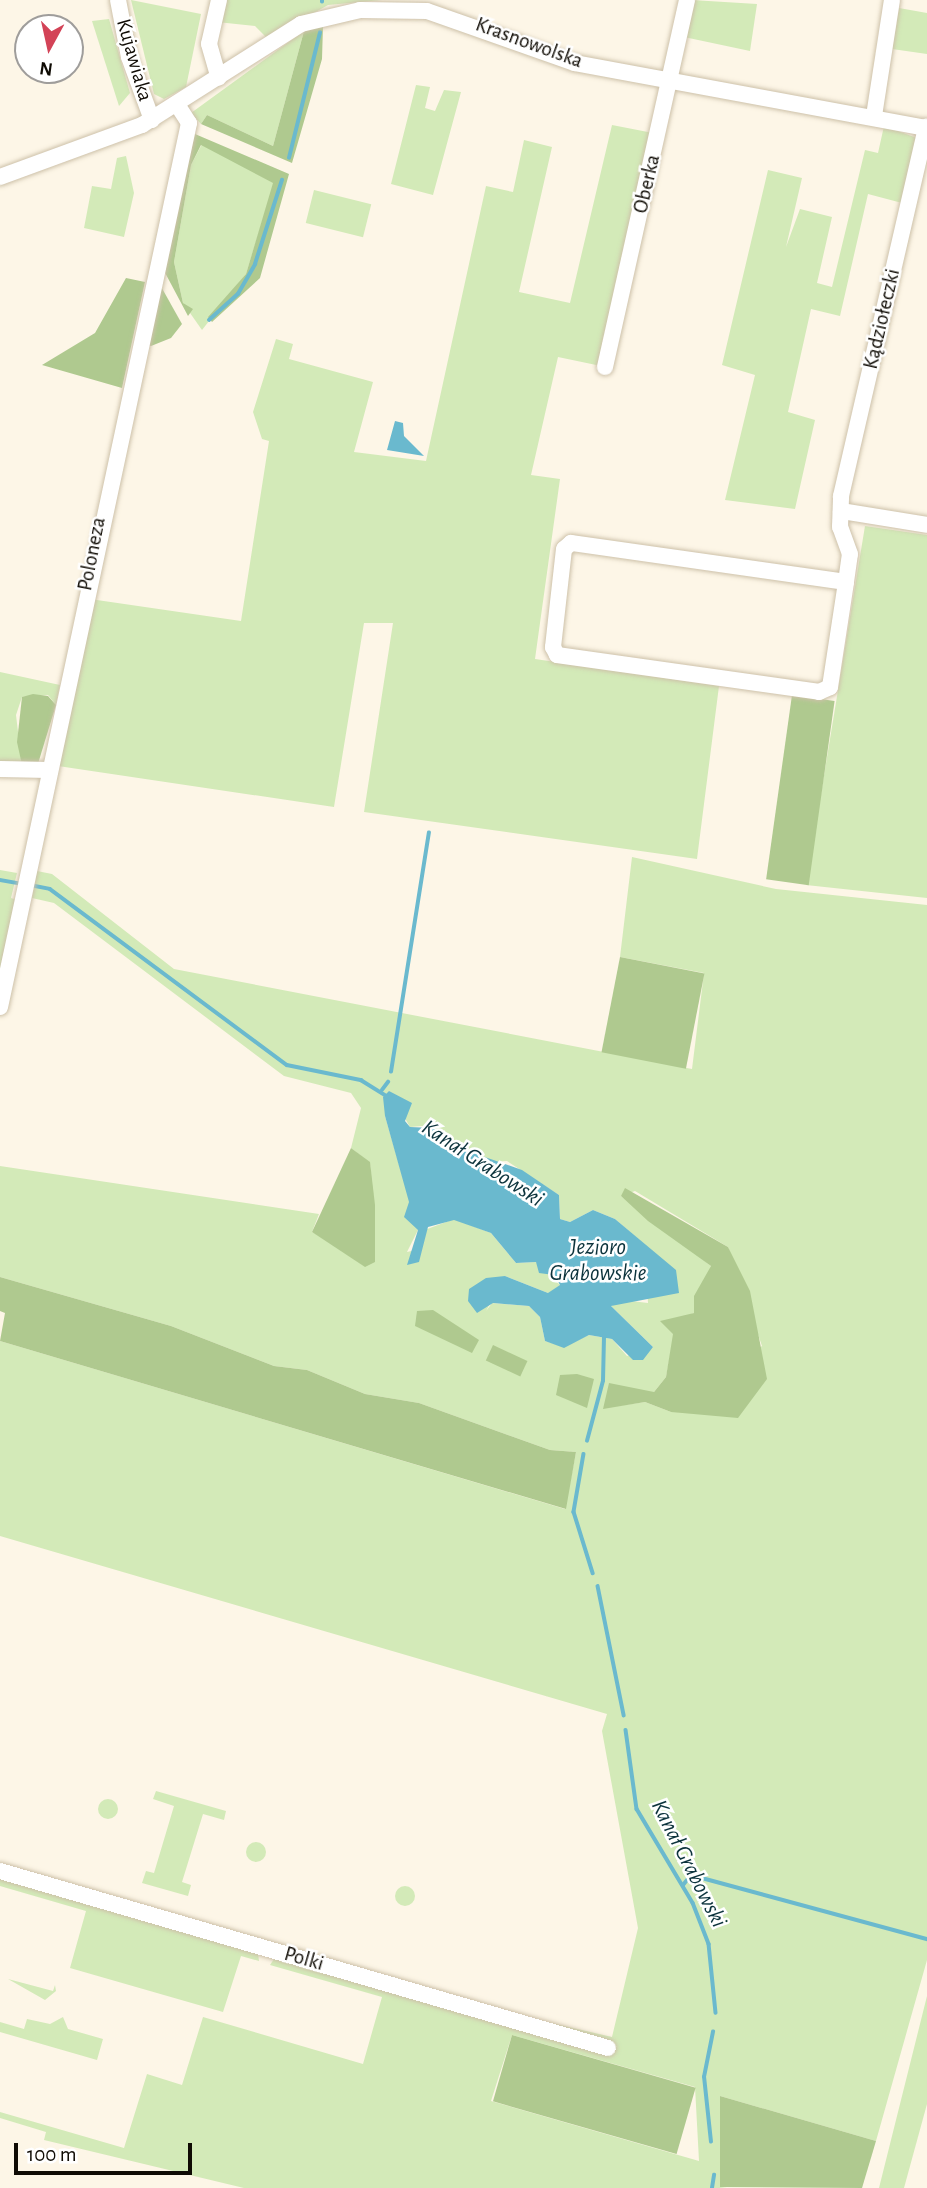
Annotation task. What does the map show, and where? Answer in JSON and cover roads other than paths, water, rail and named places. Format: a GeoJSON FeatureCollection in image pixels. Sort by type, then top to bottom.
{"type":"FeatureCollection","features":[{"type":"Feature","properties":{"kind":"street","name":"Kujawiaka"},"geometry":{"type":"LineString","coordinates":[[118,0],[129,57],[152,120]]}},
{"type":"Feature","properties":{"kind":"street"},"geometry":{"type":"LineString","coordinates":[[219,0],[209,44],[219,78]]}},
{"type":"Feature","properties":{"kind":"street","name":"Oberka"},"geometry":{"type":"LineString","coordinates":[[605,367],[687,0]]}},
{"type":"Feature","properties":{"kind":"street"},"geometry":{"type":"LineString","coordinates":[[874,116],[892,0]]}},
{"type":"Feature","properties":{"kind":"street","name":"Krasnowolska"},"geometry":{"type":"LineString","coordinates":[[0,177],[152,120],[313,18],[409,9],[468,21],[568,61],[926,127]]}},
{"type":"Feature","properties":{"kind":"street","name":"Poloneza"},"geometry":{"type":"LineString","coordinates":[[0,1007],[189,123],[178,106]]}},
{"type":"Feature","properties":{"kind":"street","name":"Kądziołeczki"},"geometry":{"type":"LineString","coordinates":[[841,511],[926,127]]}},
{"type":"Feature","properties":{"kind":"street"},"geometry":{"type":"LineString","coordinates":[[846,582],[571,543],[564,549],[552,646],[557,655],[825,692],[846,582],[850,554],[841,511],[927,525]]}},
{"type":"Feature","properties":{"kind":"street"},"geometry":{"type":"LineString","coordinates":[[0,769],[49,770]]}},
{"type":"Feature","properties":{"kind":"street","name":"Polki"},"geometry":{"type":"LineString","coordinates":[[0,1871],[608,2048]]}},
{"type":"Feature","properties":{"kind":"water"},"geometry":{"type":"Polygon","coordinates":[[[395,421],[403,423],[404,436],[424,456],[387,450],[395,421]]]}},
{"type":"Feature","properties":{"kind":"water","name":"Jezioro Grabowskie"},"geometry":{"type":"Polygon","coordinates":[[[389,1091],[412,1103],[405,1121],[410,1127],[433,1128],[456,1147],[522,1170],[559,1195],[560,1219],[570,1222],[593,1210],[615,1219],[676,1270],[679,1293],[611,1306],[653,1347],[643,1360],[633,1360],[612,1339],[589,1335],[564,1348],[545,1341],[540,1317],[529,1306],[493,1303],[477,1313],[468,1301],[469,1289],[486,1278],[505,1276],[548,1293],[560,1285],[554,1275],[539,1273],[536,1262],[516,1263],[491,1233],[454,1220],[428,1227],[419,1262],[407,1265],[418,1230],[404,1217],[409,1202],[385,1116],[383,1097],[389,1091]]]}},
{"type":"Feature","properties":{"kind":"waterway"},"geometry":{"type":"LineString","coordinates":[[289,158],[320,33]]}},
{"type":"Feature","properties":{"kind":"waterway"},"geometry":{"type":"LineString","coordinates":[[209,320],[238,294],[255,264],[282,180]]}},
{"type":"Feature","properties":{"kind":"waterway"},"geometry":{"type":"LineString","coordinates":[[391,1072],[429,833]]}},
{"type":"Feature","properties":{"kind":"waterway","name":"Kanał Grabowski"},"geometry":{"type":"LineString","coordinates":[[0,880],[22,884]]}},
{"type":"Feature","properties":{"kind":"waterway","name":"Kanał Grabowski"},"geometry":{"type":"LineString","coordinates":[[30,885],[50,889],[287,1065],[361,1080],[387,1096]]}},
{"type":"Feature","properties":{"kind":"waterway"},"geometry":{"type":"LineString","coordinates":[[382,1090],[388,1082]]}},
{"type":"Feature","properties":{"kind":"waterway","name":"Kanał Grabowski"},"geometry":{"type":"LineString","coordinates":[[587,1441],[603,1381],[604,1336]]}},
{"type":"Feature","properties":{"kind":"waterway","name":"Kanał Grabowski"},"geometry":{"type":"LineString","coordinates":[[584,1454],[574,1512],[593,1573]]}},
{"type":"Feature","properties":{"kind":"waterway","name":"Kanał Grabowski"},"geometry":{"type":"LineString","coordinates":[[598,1586],[624,1715]]}},
{"type":"Feature","properties":{"kind":"waterway","name":"Kanał Grabowski"},"geometry":{"type":"LineString","coordinates":[[626,1730],[637,1809],[693,1903],[709,1944],[716,2013]]}},
{"type":"Feature","properties":{"kind":"waterway"},"geometry":{"type":"LineString","coordinates":[[683,1885],[691,1875],[927,1939]]}},
{"type":"Feature","properties":{"kind":"waterway","name":"Kanał Grabowski"},"geometry":{"type":"LineString","coordinates":[[711,2142],[704,2077],[713,2032]]}},
{"type":"Feature","properties":{"kind":"waterway","name":"Kanał Grabowski"},"geometry":{"type":"LineString","coordinates":[[712,2188],[714,2175]]}}]}
